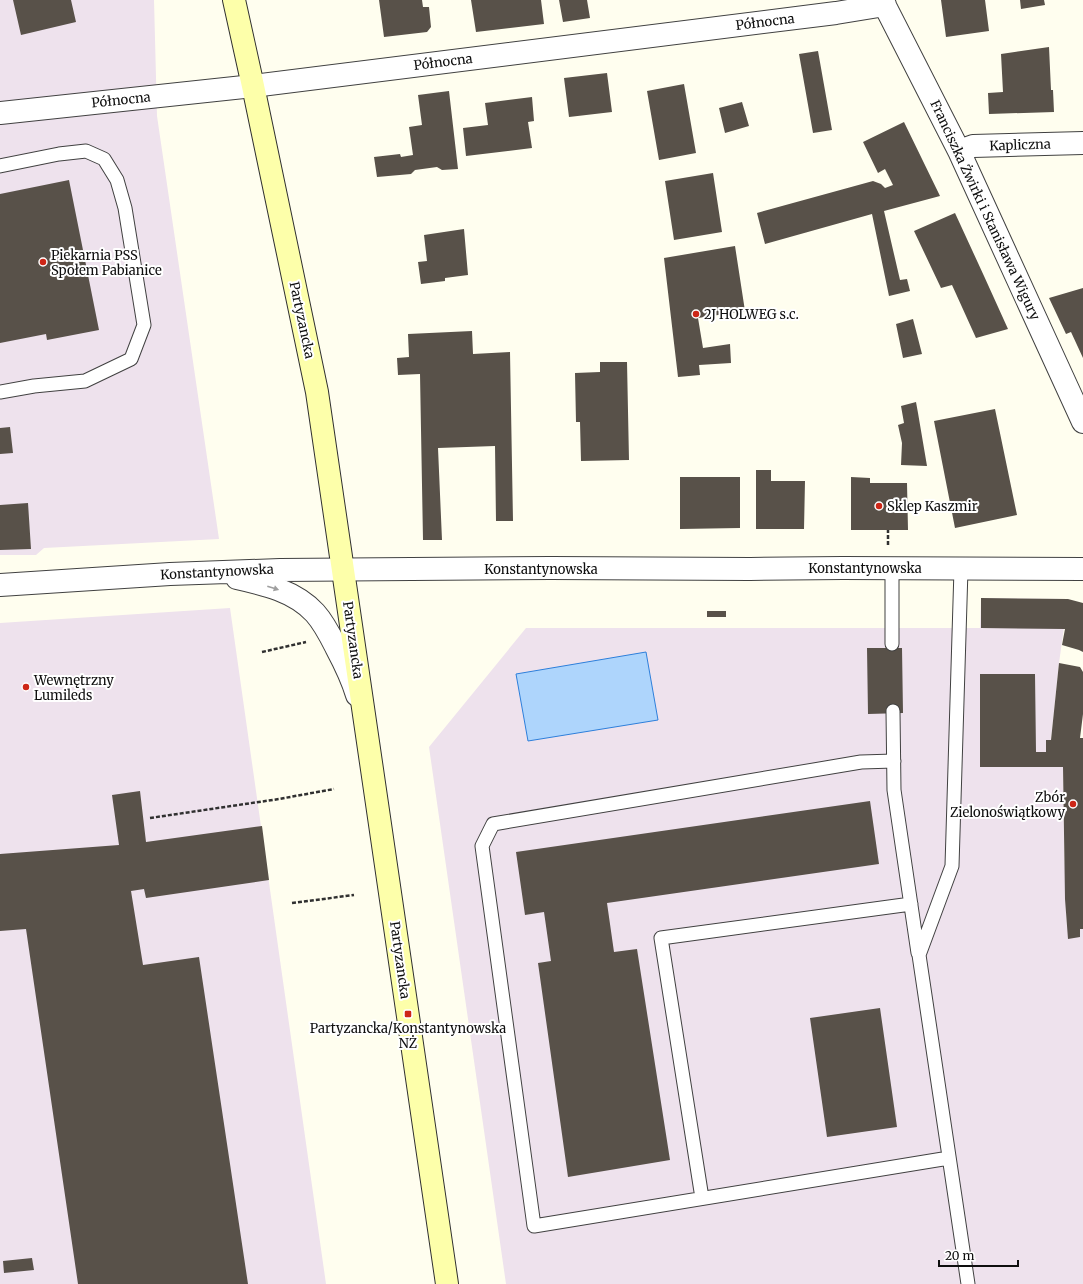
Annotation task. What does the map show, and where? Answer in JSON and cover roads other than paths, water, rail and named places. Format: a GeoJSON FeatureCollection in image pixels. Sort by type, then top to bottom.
{"type":"FeatureCollection","features":[{"type":"Feature","properties":{"kind":"main road","name":"Partyzancka"},"geometry":{"type":"LineString","coordinates":[[234,0],[317,392],[447,1284]]}},
{"type":"Feature","properties":{"kind":"street","name":"Północna"},"geometry":{"type":"LineString","coordinates":[[0,113],[253,86],[836,14],[884,3]]}},
{"type":"Feature","properties":{"kind":"street","name":"Franciszka Żwirki i Stanisława Wigury"},"geometry":{"type":"LineString","coordinates":[[884,3],[959,151],[1083,422]]}},
{"type":"Feature","properties":{"kind":"street","name":"Kapliczna"},"geometry":{"type":"LineString","coordinates":[[959,151],[973,146],[1083,143]]}},
{"type":"Feature","properties":{"kind":"street","name":"Konstantynowska"},"geometry":{"type":"LineString","coordinates":[[0,585],[194,573],[280,570],[890,559],[961,569],[1083,569]]}},
{"type":"Feature","properties":{"kind":"street"},"geometry":{"type":"LineString","coordinates":[[194,573],[231,577],[278,589],[305,604],[315,612],[331,637],[356,689],[364,716]]}},
{"type":"Feature","properties":{"kind":"lane"},"geometry":{"type":"LineString","coordinates":[[0,166],[59,154],[86,151],[104,159],[117,180],[125,208],[144,325],[131,359],[85,381],[34,386],[0,392]]}},
{"type":"Feature","properties":{"kind":"lane"},"geometry":{"type":"LineString","coordinates":[[890,559],[892,644]]}},
{"type":"Feature","properties":{"kind":"lane"},"geometry":{"type":"LineString","coordinates":[[919,955],[952,866],[961,569]]}},
{"type":"Feature","properties":{"kind":"lane"},"geometry":{"type":"LineString","coordinates":[[893,711],[894,790],[968,1284]]}},
{"type":"Feature","properties":{"kind":"lane"},"geometry":{"type":"LineString","coordinates":[[894,761],[861,762],[493,824],[482,846],[534,1226],[949,1158]]}},
{"type":"Feature","properties":{"kind":"lane"},"geometry":{"type":"LineString","coordinates":[[702,1198],[661,938],[911,904]]}},
{"type":"Feature","properties":{"kind":"water"},"geometry":{"type":"Polygon","coordinates":[[[646,652],[658,720],[528,741],[516,674],[646,652]]]}},
{"type":"Feature","properties":{"kind":"place","name":"Piekarnia PSS Społem Pabianice"},"geometry":{"type":"Point","coordinates":[43,262]}},
{"type":"Feature","properties":{"kind":"place","name":"2J HOLWEG s.c."},"geometry":{"type":"Point","coordinates":[696,314]}},
{"type":"Feature","properties":{"kind":"place","name":"Sklep Kaszmir"},"geometry":{"type":"Point","coordinates":[879,506]}},
{"type":"Feature","properties":{"kind":"place","name":"Wewnętrzny Lumileds"},"geometry":{"type":"Point","coordinates":[26,687]}},
{"type":"Feature","properties":{"kind":"place","name":"Zbór Zielonoświątkowy"},"geometry":{"type":"Point","coordinates":[1073,804]}},
{"type":"Feature","properties":{"kind":"place","name":"Partyzancka/Konstantynowska NŻ"},"geometry":{"type":"Point","coordinates":[408,1014]}}]}
